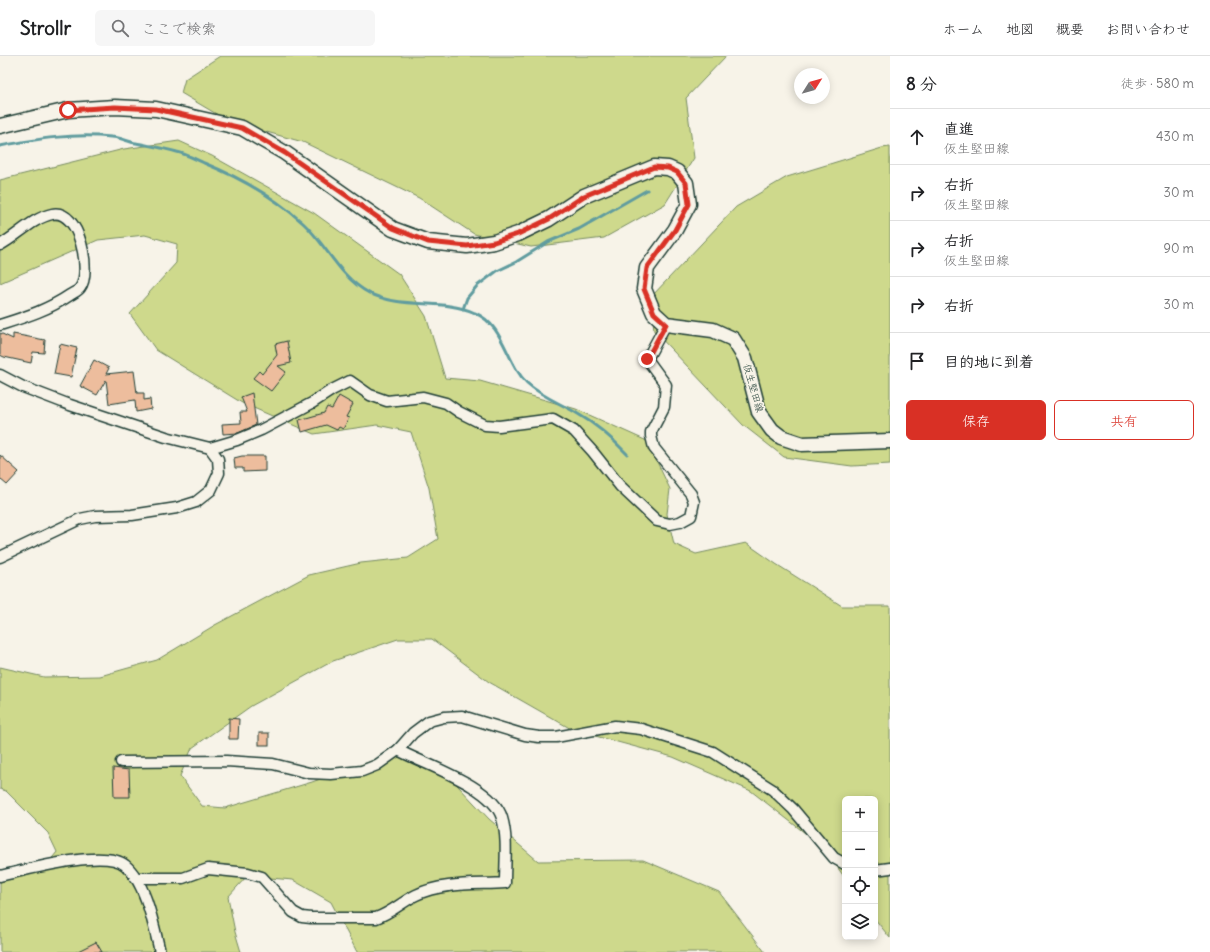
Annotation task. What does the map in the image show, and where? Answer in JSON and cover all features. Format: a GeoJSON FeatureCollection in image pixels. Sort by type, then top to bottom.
{"type":"FeatureCollection","features":[{"type":"Feature","properties":{"kind":"main road"},"geometry":{"type":"LineString","coordinates":[[0,126],[68,110],[115,107],[156,109],[242,128],[285,153],[393,228],[428,242],[467,246],[494,242],[518,234],[549,219],[584,196],[654,167],[668,168],[677,172],[686,183],[689,204],[675,230],[647,268],[644,289],[654,313],[666,324]]}},
{"type":"Feature","properties":{"kind":"main road","name":"仮生堅田線"},"geometry":{"type":"LineString","coordinates":[[666,324],[713,330],[734,339],[745,358],[759,412],[772,430],[781,437],[802,444],[890,441]]}},
{"type":"Feature","properties":{"kind":"street"},"geometry":{"type":"LineString","coordinates":[[0,245],[36,222],[52,214],[62,214],[73,222],[78,234],[84,261],[85,276],[80,288],[56,305],[0,325]]}},
{"type":"Feature","properties":{"kind":"street"},"geometry":{"type":"LineString","coordinates":[[0,375],[23,387],[70,406],[166,437],[210,448],[237,440],[260,430],[312,404],[337,387],[350,381],[370,395],[387,401],[423,397],[446,403],[459,412],[485,425],[499,426],[554,420],[574,431],[620,486],[657,521],[670,524],[680,522],[691,516],[694,502],[691,494],[654,448],[651,436],[651,432],[664,407],[666,385],[647,359],[666,324]]}},
{"type":"Feature","properties":{"kind":"street"},"geometry":{"type":"LineString","coordinates":[[0,557],[80,519],[95,516],[132,516],[177,508],[196,502],[211,490],[219,473],[218,459],[210,448]]}},
{"type":"Feature","properties":{"kind":"street"},"geometry":{"type":"LineString","coordinates":[[121,762],[226,761],[273,764],[309,773],[331,774],[362,771],[377,765],[398,750],[413,733],[429,721],[444,717],[462,716],[525,735],[539,737],[556,737],[615,726],[641,729],[713,752],[773,790],[793,809],[834,858],[842,862]]}},
{"type":"Feature","properties":{"kind":"street"},"geometry":{"type":"LineString","coordinates":[[135,878],[162,880],[183,878],[208,869],[248,873],[262,877],[293,912],[302,917],[311,918],[376,918],[386,915],[417,895],[437,888],[505,883],[505,838],[502,816],[490,799],[462,780],[398,750]]}},
{"type":"Feature","properties":{"kind":"street"},"geometry":{"type":"LineString","coordinates":[[0,876],[76,860],[111,859],[125,865],[139,884],[147,905],[160,952]]}},
{"type":"Feature","properties":{"kind":"street"},"geometry":{"type":"LineString","coordinates":[[878,870],[890,868]]}},
{"type":"Feature","properties":{"kind":"green space"},"geometry":{"type":"Polygon","coordinates":[[[220,56],[726,56],[686,98],[694,158],[665,204],[604,238],[531,247],[474,234],[419,198],[303,142],[230,122],[181,93],[185,79],[220,56]]]}},
{"type":"Feature","properties":{"kind":"green space"},"geometry":{"type":"Polygon","coordinates":[[[179,141],[212,156],[314,213],[399,274],[426,316],[445,378],[480,381],[576,409],[647,441],[670,489],[667,514],[674,544],[696,554],[746,543],[842,606],[890,606],[890,938],[878,923],[878,796],[842,796],[842,874],[823,847],[751,791],[673,757],[573,730],[489,682],[432,639],[398,639],[333,661],[251,706],[192,748],[180,776],[202,806],[225,808],[312,782],[397,752],[444,771],[489,819],[538,861],[643,860],[719,892],[765,952],[357,952],[331,902],[293,880],[247,876],[228,897],[235,932],[241,952],[0,952],[0,876],[44,868],[57,852],[48,833],[6,791],[0,789],[0,667],[44,677],[100,676],[157,660],[215,625],[309,575],[361,563],[408,558],[438,539],[429,488],[411,432],[377,425],[314,434],[242,403],[156,350],[130,314],[176,263],[177,244],[145,235],[98,240],[0,283],[0,180],[124,149],[179,141]]]}},
{"type":"Feature","properties":{"kind":"green space"},"geometry":{"type":"Polygon","coordinates":[[[890,147],[890,464],[852,466],[784,457],[743,425],[654,331],[651,297],[736,207],[787,177],[882,148],[890,147]]]}},
{"type":"Feature","properties":{"kind":"building"},"geometry":{"type":"Polygon","coordinates":[[[0,333],[13,339],[13,334],[45,340],[44,353],[33,352],[31,363],[4,357],[0,355],[0,333]]]}},
{"type":"Feature","properties":{"kind":"building"},"geometry":{"type":"Polygon","coordinates":[[[287,341],[291,363],[278,366],[286,372],[271,391],[253,378],[259,371],[262,374],[277,355],[275,344],[287,341]]]}},
{"type":"Feature","properties":{"kind":"building"},"geometry":{"type":"Polygon","coordinates":[[[60,344],[77,348],[71,377],[54,374],[60,344]]]}},
{"type":"Feature","properties":{"kind":"building"},"geometry":{"type":"Polygon","coordinates":[[[94,360],[109,368],[106,374],[134,371],[137,393],[144,393],[144,400],[150,399],[151,409],[136,412],[135,400],[109,404],[106,380],[97,395],[80,386],[94,360]]]}},
{"type":"Feature","properties":{"kind":"building"},"geometry":{"type":"Polygon","coordinates":[[[252,393],[256,425],[238,433],[223,434],[222,424],[241,423],[240,412],[247,412],[241,397],[252,393]]]}},
{"type":"Feature","properties":{"kind":"building"},"geometry":{"type":"Polygon","coordinates":[[[339,396],[353,404],[346,417],[349,418],[343,429],[339,427],[337,430],[326,425],[302,432],[299,420],[324,413],[327,407],[332,409],[339,396]]]}},
{"type":"Feature","properties":{"kind":"building"},"geometry":{"type":"Polygon","coordinates":[[[0,455],[19,472],[7,485],[0,479],[0,455]]]}},
{"type":"Feature","properties":{"kind":"building"},"geometry":{"type":"Polygon","coordinates":[[[242,456],[265,456],[265,471],[243,472],[243,468],[235,468],[234,458],[242,456]]]}},
{"type":"Feature","properties":{"kind":"building"},"geometry":{"type":"Polygon","coordinates":[[[229,718],[239,719],[238,739],[229,739],[229,718]]]}},
{"type":"Feature","properties":{"kind":"building"},"geometry":{"type":"Polygon","coordinates":[[[259,733],[269,733],[269,745],[259,745],[259,733]]]}},
{"type":"Feature","properties":{"kind":"building"},"geometry":{"type":"Polygon","coordinates":[[[113,768],[129,770],[130,797],[114,797],[113,768]]]}},
{"type":"Feature","properties":{"kind":"building"},"geometry":{"type":"Polygon","coordinates":[[[96,942],[102,952],[76,952],[96,942]]]}},
{"type":"Feature","properties":{"kind":"waterway"},"geometry":{"type":"LineString","coordinates":[[0,146],[69,136],[114,137],[180,153],[244,181],[292,213],[319,241],[341,270],[369,293],[395,301],[449,306],[475,313],[485,319],[499,335],[514,365],[527,383],[592,423],[627,454]]}},
{"type":"Feature","properties":{"kind":"waterway"},"geometry":{"type":"LineString","coordinates":[[463,309],[467,298],[477,286],[497,271],[516,262],[548,242],[579,229],[647,190]]}},
{"type":"Feature","properties":{"kind":"route"},"geometry":{"type":"LineString","coordinates":[[68,110],[115,107],[156,109],[242,128],[285,153],[393,228],[428,242],[467,246],[494,242],[518,234],[549,219],[584,196],[654,167],[668,168],[677,172],[686,183],[689,204],[675,230],[647,268],[644,289],[654,313],[666,324],[647,359]]}}]}
